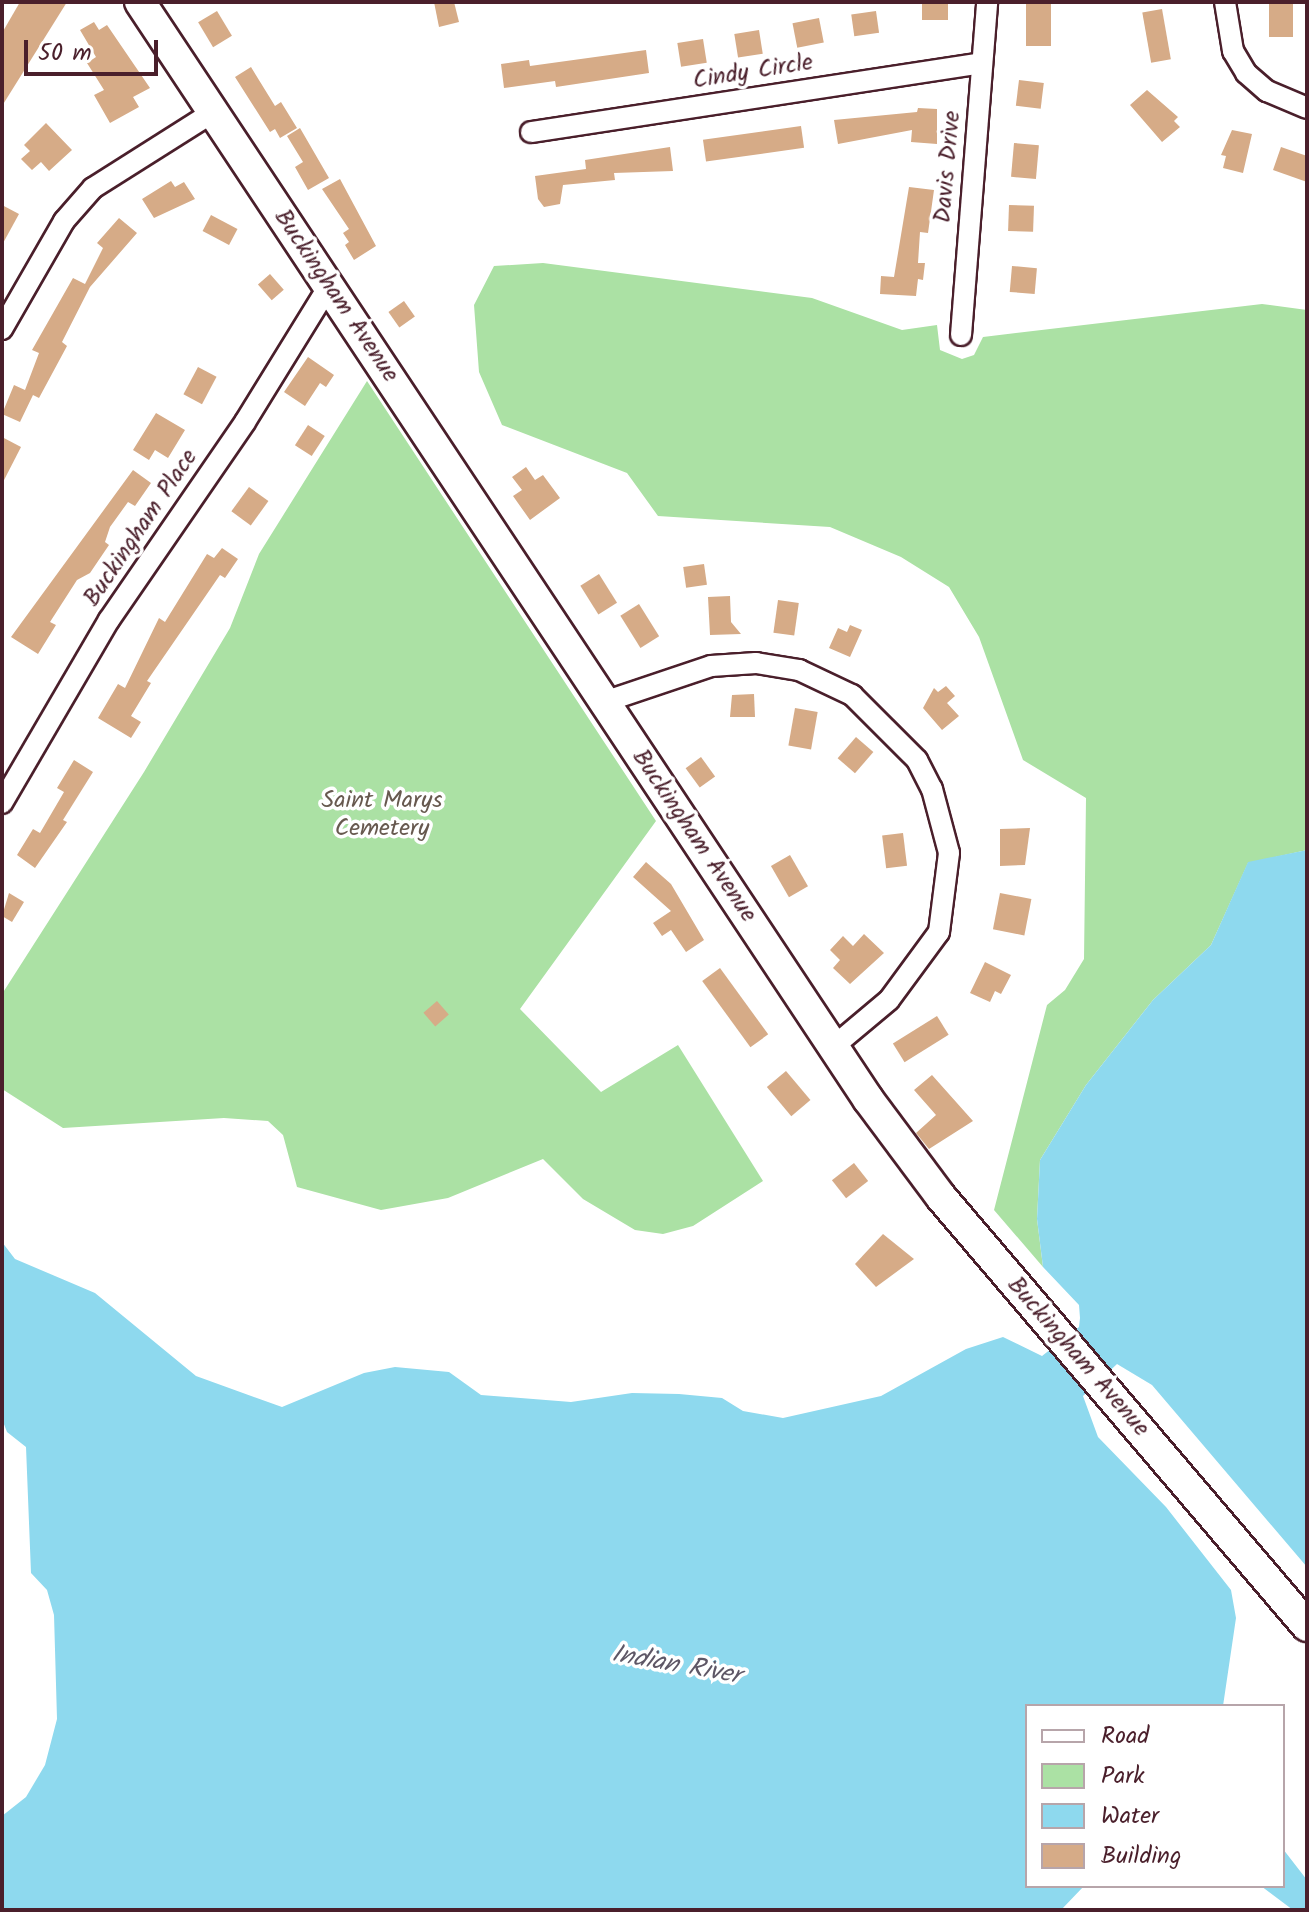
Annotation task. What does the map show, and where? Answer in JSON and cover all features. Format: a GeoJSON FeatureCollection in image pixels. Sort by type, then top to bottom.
{"type":"FeatureCollection","features":[{"type":"Feature","properties":{"kind":"main road","name":"Buckingham Avenue"},"geometry":{"type":"LineString","coordinates":[[140,2],[833,1047],[941,1197],[1307,1626]]}},
{"type":"Feature","properties":{"kind":"street","name":"Davis Drive"},"geometry":{"type":"LineString","coordinates":[[961,335],[987,2]]}},
{"type":"Feature","properties":{"kind":"street"},"geometry":{"type":"LineString","coordinates":[[1225,2],[1233,51],[1246,73],[1267,91],[1307,108]]}},
{"type":"Feature","properties":{"kind":"street","name":"Cindy Circle"},"geometry":{"type":"LineString","coordinates":[[531,132],[982,63]]}},
{"type":"Feature","properties":{"kind":"street"},"geometry":{"type":"LineString","coordinates":[[2,329],[79,203],[93,188],[213,112]]}},
{"type":"Feature","properties":{"kind":"street","name":"Buckingham Place"},"geometry":{"type":"LineString","coordinates":[[2,803],[109,620],[245,422],[329,286]]}},
{"type":"Feature","properties":{"kind":"street"},"geometry":{"type":"LineString","coordinates":[[604,702],[711,666],[756,663],[799,670],[852,695],[917,760],[932,789],[949,853],[939,932],[889,1000],[833,1047]]}},
{"type":"Feature","properties":{"kind":"green space"},"geometry":{"type":"Polygon","coordinates":[[[543,263],[812,298],[902,330],[937,325],[940,350],[962,359],[974,355],[983,337],[1262,304],[1307,310],[1307,850],[1248,863],[1211,945],[1153,1000],[1086,1085],[1040,1160],[1037,1219],[1043,1267],[994,1210],[1047,1005],[1065,990],[1084,959],[1086,798],[1023,760],[979,637],[949,587],[901,557],[830,527],[658,516],[627,473],[502,425],[479,372],[474,305],[494,266],[543,263]]]}},
{"type":"Feature","properties":{"kind":"green space","name":"Saint Marys Cemetery"},"geometry":{"type":"Polygon","coordinates":[[[367,381],[656,821],[520,1009],[601,1092],[678,1045],[763,1181],[693,1226],[663,1234],[635,1230],[583,1199],[543,1159],[448,1198],[381,1210],[297,1187],[283,1135],[268,1121],[224,1118],[63,1128],[2,1089],[2,994],[144,772],[230,628],[259,554],[367,381]]]}},
{"type":"Feature","properties":{"kind":"water","name":"Indian River"},"geometry":{"type":"Polygon","coordinates":[[[1307,850],[1307,1567],[1152,1385],[1117,1364],[1083,1396],[1098,1437],[1166,1507],[1231,1590],[1236,1618],[1223,1704],[1025,1704],[1025,1888],[1082,1888],[1061,1910],[2,1910],[2,1816],[26,1797],[45,1765],[57,1719],[54,1615],[47,1590],[31,1573],[26,1447],[7,1432],[2,1419],[2,1242],[15,1259],[95,1293],[196,1376],[282,1407],[364,1373],[395,1367],[449,1372],[481,1395],[571,1402],[632,1393],[679,1394],[722,1398],[743,1411],[783,1418],[881,1396],[966,1349],[1003,1337],[1042,1356],[1079,1327],[1080,1318],[1079,1305],[1043,1267],[1037,1219],[1040,1160],[1086,1085],[1153,1000],[1211,945],[1248,862],[1307,850]]]}},
{"type":"Feature","properties":{"kind":"water"},"geometry":{"type":"Polygon","coordinates":[[[1285,1852],[1307,1880],[1307,1910],[1293,1910],[1264,1888],[1285,1888],[1285,1852]]]}},
{"type":"Feature","properties":{"kind":"building"},"geometry":{"type":"Polygon","coordinates":[[[20,2],[67,2],[2,106],[2,33],[20,2]]]}},
{"type":"Feature","properties":{"kind":"building"},"geometry":{"type":"Polygon","coordinates":[[[434,2],[454,2],[459,22],[439,27],[434,2]]]}},
{"type":"Feature","properties":{"kind":"building"},"geometry":{"type":"Polygon","coordinates":[[[922,2],[948,2],[948,20],[922,20],[922,2]]]}},
{"type":"Feature","properties":{"kind":"building"},"geometry":{"type":"Polygon","coordinates":[[[1026,2],[1051,2],[1051,46],[1026,46],[1026,2]]]}},
{"type":"Feature","properties":{"kind":"building"},"geometry":{"type":"Polygon","coordinates":[[[1269,2],[1293,2],[1293,37],[1269,37],[1269,2]]]}},
{"type":"Feature","properties":{"kind":"building"},"geometry":{"type":"Polygon","coordinates":[[[1162,9],[1171,59],[1151,63],[1142,12],[1162,9]]]}},
{"type":"Feature","properties":{"kind":"building"},"geometry":{"type":"Polygon","coordinates":[[[217,11],[232,36],[213,47],[198,22],[217,11]]]}},
{"type":"Feature","properties":{"kind":"building"},"geometry":{"type":"Polygon","coordinates":[[[876,11],[879,33],[854,36],[851,14],[876,11]]]}},
{"type":"Feature","properties":{"kind":"building"},"geometry":{"type":"Polygon","coordinates":[[[819,18],[824,43],[797,48],[792,23],[819,18]]]}},
{"type":"Feature","properties":{"kind":"building"},"geometry":{"type":"Polygon","coordinates":[[[94,22],[99,30],[107,25],[150,88],[133,97],[139,107],[110,123],[94,95],[104,90],[87,63],[96,57],[80,30],[94,22]]]}},
{"type":"Feature","properties":{"kind":"building"},"geometry":{"type":"Polygon","coordinates":[[[759,30],[763,54],[738,58],[734,34],[759,30]]]}},
{"type":"Feature","properties":{"kind":"building"},"geometry":{"type":"Polygon","coordinates":[[[703,39],[707,63],[681,67],[677,43],[703,39]]]}},
{"type":"Feature","properties":{"kind":"building"},"geometry":{"type":"Polygon","coordinates":[[[646,50],[649,73],[556,87],[555,81],[504,88],[501,64],[529,60],[530,66],[646,50]]]}},
{"type":"Feature","properties":{"kind":"building"},"geometry":{"type":"Polygon","coordinates":[[[251,67],[275,106],[281,102],[297,128],[280,138],[275,129],[270,132],[235,77],[251,67]]]}},
{"type":"Feature","properties":{"kind":"building"},"geometry":{"type":"Polygon","coordinates":[[[1019,80],[1044,83],[1041,109],[1016,106],[1019,80]]]}},
{"type":"Feature","properties":{"kind":"building"},"geometry":{"type":"Polygon","coordinates":[[[1147,90],[1178,117],[1174,121],[1180,127],[1162,142],[1130,105],[1147,90]]]}},
{"type":"Feature","properties":{"kind":"building"},"geometry":{"type":"Polygon","coordinates":[[[918,108],[937,109],[937,144],[911,142],[912,130],[838,144],[834,120],[917,112],[918,108]]]}},
{"type":"Feature","properties":{"kind":"building"},"geometry":{"type":"Polygon","coordinates":[[[46,123],[72,150],[49,171],[41,162],[32,170],[21,159],[30,151],[24,145],[46,123]]]}},
{"type":"Feature","properties":{"kind":"building"},"geometry":{"type":"Polygon","coordinates":[[[801,126],[804,148],[706,162],[703,140],[801,126]]]}},
{"type":"Feature","properties":{"kind":"building"},"geometry":{"type":"Polygon","coordinates":[[[300,128],[329,178],[308,190],[295,167],[303,162],[287,136],[300,128]]]}},
{"type":"Feature","properties":{"kind":"building"},"geometry":{"type":"Polygon","coordinates":[[[1232,130],[1252,134],[1243,173],[1223,168],[1226,156],[1221,155],[1232,130]]]}},
{"type":"Feature","properties":{"kind":"building"},"geometry":{"type":"Polygon","coordinates":[[[1014,143],[1039,145],[1036,179],[1011,177],[1014,143]]]}},
{"type":"Feature","properties":{"kind":"building"},"geometry":{"type":"Polygon","coordinates":[[[670,147],[673,171],[614,173],[615,180],[563,185],[560,204],[544,207],[538,199],[535,176],[586,169],[585,160],[670,147]]]}},
{"type":"Feature","properties":{"kind":"building"},"geometry":{"type":"Polygon","coordinates":[[[1281,147],[1307,156],[1307,182],[1273,170],[1281,147]]]}},
{"type":"Feature","properties":{"kind":"building"},"geometry":{"type":"Polygon","coordinates":[[[340,179],[376,246],[354,260],[345,245],[349,242],[343,233],[349,229],[322,189],[340,179]]]}},
{"type":"Feature","properties":{"kind":"building"},"geometry":{"type":"Polygon","coordinates":[[[171,181],[175,187],[184,182],[195,199],[154,218],[142,199],[171,181]]]}},
{"type":"Feature","properties":{"kind":"building"},"geometry":{"type":"Polygon","coordinates":[[[909,187],[934,190],[928,233],[920,232],[918,263],[925,263],[923,280],[918,279],[916,296],[880,294],[881,276],[894,277],[909,187]]]}},
{"type":"Feature","properties":{"kind":"building"},"geometry":{"type":"Polygon","coordinates":[[[2,205],[19,214],[2,245],[2,205]]]}},
{"type":"Feature","properties":{"kind":"building"},"geometry":{"type":"Polygon","coordinates":[[[1009,205],[1034,206],[1033,232],[1008,231],[1009,205]]]}},
{"type":"Feature","properties":{"kind":"building"},"geometry":{"type":"Polygon","coordinates":[[[211,215],[237,229],[229,245],[203,231],[211,215]]]}},
{"type":"Feature","properties":{"kind":"building"},"geometry":{"type":"Polygon","coordinates":[[[119,218],[137,233],[90,287],[62,342],[67,346],[39,398],[33,395],[20,422],[2,414],[14,385],[25,390],[39,353],[32,350],[73,278],[85,284],[103,248],[97,243],[119,218]]]}},
{"type":"Feature","properties":{"kind":"building"},"geometry":{"type":"Polygon","coordinates":[[[1012,266],[1037,268],[1035,294],[1010,292],[1012,266]]]}},
{"type":"Feature","properties":{"kind":"building"},"geometry":{"type":"Polygon","coordinates":[[[270,274],[284,290],[272,300],[258,284],[270,274]]]}},
{"type":"Feature","properties":{"kind":"building"},"geometry":{"type":"Polygon","coordinates":[[[404,301],[415,317],[399,327],[388,312],[404,301]]]}},
{"type":"Feature","properties":{"kind":"building"},"geometry":{"type":"Polygon","coordinates":[[[308,357],[334,375],[326,387],[320,383],[305,406],[284,392],[308,357]]]}},
{"type":"Feature","properties":{"kind":"building"},"geometry":{"type":"Polygon","coordinates":[[[198,367],[217,377],[202,404],[183,394],[198,367]]]}},
{"type":"Feature","properties":{"kind":"building"},"geometry":{"type":"Polygon","coordinates":[[[156,413],[185,430],[168,458],[155,450],[149,460],[133,450],[156,413]]]}},
{"type":"Feature","properties":{"kind":"building"},"geometry":{"type":"Polygon","coordinates":[[[308,425],[325,436],[312,456],[295,445],[308,425]]]}},
{"type":"Feature","properties":{"kind":"building"},"geometry":{"type":"Polygon","coordinates":[[[2,437],[21,447],[2,484],[2,437]]]}},
{"type":"Feature","properties":{"kind":"building"},"geometry":{"type":"Polygon","coordinates":[[[526,467],[535,480],[543,475],[560,498],[530,520],[513,496],[522,490],[512,477],[526,467]]]}},
{"type":"Feature","properties":{"kind":"building"},"geometry":{"type":"Polygon","coordinates":[[[133,470],[151,483],[135,506],[128,502],[110,527],[105,542],[109,545],[90,573],[77,580],[50,622],[56,625],[38,654],[11,637],[133,470]]]}},
{"type":"Feature","properties":{"kind":"building"},"geometry":{"type":"Polygon","coordinates":[[[249,487],[268,501],[251,525],[231,511],[249,487]]]}},
{"type":"Feature","properties":{"kind":"building"},"geometry":{"type":"Polygon","coordinates":[[[222,548],[238,559],[225,578],[220,575],[147,681],[151,683],[131,716],[141,722],[131,738],[98,718],[118,684],[125,688],[159,618],[165,622],[207,554],[214,558],[222,548]]]}},
{"type":"Feature","properties":{"kind":"building"},"geometry":{"type":"Polygon","coordinates":[[[704,564],[707,585],[686,588],[683,567],[704,564]]]}},
{"type":"Feature","properties":{"kind":"building"},"geometry":{"type":"Polygon","coordinates":[[[599,574],[617,603],[598,614],[580,586],[599,574]]]}},
{"type":"Feature","properties":{"kind":"building"},"geometry":{"type":"Polygon","coordinates":[[[730,596],[731,622],[741,634],[710,635],[708,597],[730,596]]]}},
{"type":"Feature","properties":{"kind":"building"},"geometry":{"type":"Polygon","coordinates":[[[778,600],[799,603],[794,636],[773,633],[778,600]]]}},
{"type":"Feature","properties":{"kind":"building"},"geometry":{"type":"Polygon","coordinates":[[[639,604],[659,636],[640,648],[620,616],[639,604]]]}},
{"type":"Feature","properties":{"kind":"building"},"geometry":{"type":"Polygon","coordinates":[[[850,625],[862,630],[850,657],[829,648],[838,628],[847,632],[850,625]]]}},
{"type":"Feature","properties":{"kind":"building"},"geometry":{"type":"Polygon","coordinates":[[[946,686],[955,696],[947,703],[959,716],[942,730],[923,708],[934,688],[938,692],[946,686]]]}},
{"type":"Feature","properties":{"kind":"building"},"geometry":{"type":"Polygon","coordinates":[[[754,694],[755,717],[730,717],[732,695],[754,694]]]}},
{"type":"Feature","properties":{"kind":"building"},"geometry":{"type":"Polygon","coordinates":[[[795,708],[818,712],[811,749],[788,745],[795,708]]]}},
{"type":"Feature","properties":{"kind":"building"},"geometry":{"type":"Polygon","coordinates":[[[856,737],[873,752],[855,773],[838,758],[856,737]]]}},
{"type":"Feature","properties":{"kind":"building"},"geometry":{"type":"Polygon","coordinates":[[[701,757],[715,776],[700,788],[686,768],[701,757]]]}},
{"type":"Feature","properties":{"kind":"building"},"geometry":{"type":"Polygon","coordinates":[[[74,760],[93,772],[63,820],[67,822],[35,868],[17,855],[33,829],[40,833],[64,792],[57,788],[74,760]]]}},
{"type":"Feature","properties":{"kind":"building"},"geometry":{"type":"Polygon","coordinates":[[[1030,828],[1025,865],[1000,866],[1000,829],[1030,828]]]}},
{"type":"Feature","properties":{"kind":"building"},"geometry":{"type":"Polygon","coordinates":[[[903,833],[907,866],[886,868],[882,836],[903,833]]]}},
{"type":"Feature","properties":{"kind":"building"},"geometry":{"type":"Polygon","coordinates":[[[790,855],[808,886],[789,897],[771,866],[790,855]]]}},
{"type":"Feature","properties":{"kind":"building"},"geometry":{"type":"Polygon","coordinates":[[[646,862],[671,884],[704,940],[686,952],[671,930],[662,936],[653,923],[671,911],[633,877],[646,862]]]}},
{"type":"Feature","properties":{"kind":"building"},"geometry":{"type":"Polygon","coordinates":[[[9,893],[24,902],[12,922],[2,916],[9,893]]]}},
{"type":"Feature","properties":{"kind":"building"},"geometry":{"type":"Polygon","coordinates":[[[1000,893],[1031,899],[1024,935],[993,929],[1000,893]]]}},
{"type":"Feature","properties":{"kind":"building"},"geometry":{"type":"Polygon","coordinates":[[[864,934],[884,953],[850,984],[833,968],[840,960],[830,950],[843,936],[853,946],[864,934]]]}},
{"type":"Feature","properties":{"kind":"building"},"geometry":{"type":"Polygon","coordinates":[[[985,962],[1011,975],[1001,994],[995,991],[990,1002],[970,993],[985,962]]]}},
{"type":"Feature","properties":{"kind":"building"},"geometry":{"type":"Polygon","coordinates":[[[720,968],[768,1034],[750,1047],[702,981],[720,968]]]}},
{"type":"Feature","properties":{"kind":"building"},"geometry":{"type":"Polygon","coordinates":[[[437,1001],[449,1015],[435,1026],[423,1013],[437,1001]]]}},
{"type":"Feature","properties":{"kind":"building"},"geometry":{"type":"Polygon","coordinates":[[[937,1016],[949,1035],[905,1062],[893,1044],[937,1016]]]}},
{"type":"Feature","properties":{"kind":"building"},"geometry":{"type":"Polygon","coordinates":[[[786,1071],[810,1100],[791,1116],[767,1087],[786,1071]]]}},
{"type":"Feature","properties":{"kind":"building"},"geometry":{"type":"Polygon","coordinates":[[[932,1075],[973,1121],[929,1149],[916,1133],[936,1115],[914,1090],[932,1075]]]}},
{"type":"Feature","properties":{"kind":"building"},"geometry":{"type":"Polygon","coordinates":[[[854,1163],[868,1181],[846,1198],[832,1180],[854,1163]]]}},
{"type":"Feature","properties":{"kind":"building"},"geometry":{"type":"Polygon","coordinates":[[[883,1234],[914,1259],[876,1287],[855,1264],[883,1234]]]}}]}
